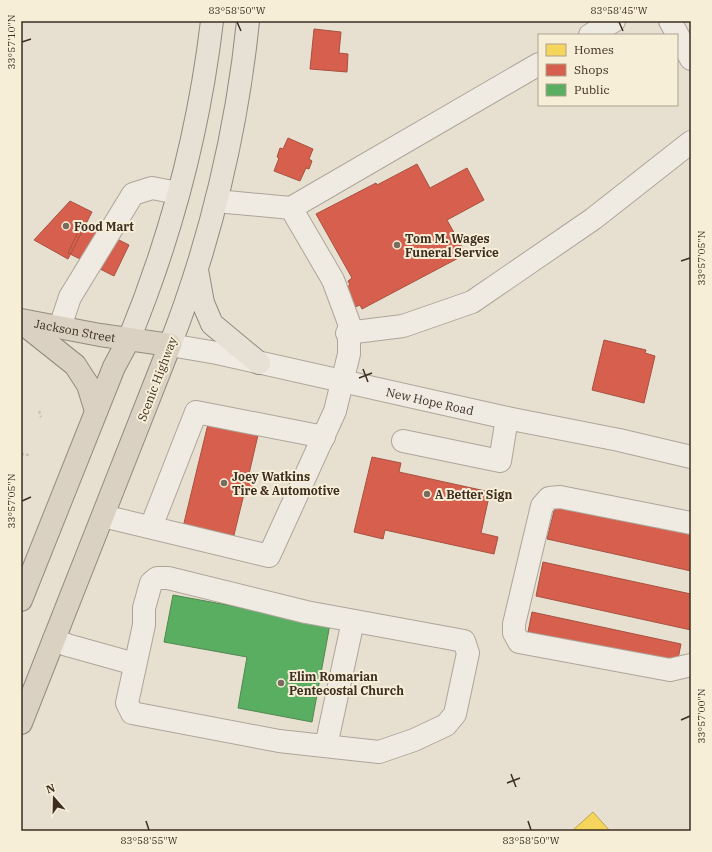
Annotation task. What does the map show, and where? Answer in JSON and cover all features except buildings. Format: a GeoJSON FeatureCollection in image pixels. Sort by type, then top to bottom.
{"type":"FeatureCollection","features":[{"type":"Feature","properties":{"kind":"highway","name":"Jackson Street"},"geometry":{"type":"LineString","coordinates":[[21,321],[170,346]]}},
{"type":"Feature","properties":{"kind":"highway"},"geometry":{"type":"LineString","coordinates":[[21,321],[75,365],[88,385],[96,412]]}},
{"type":"Feature","properties":{"kind":"highway"},"geometry":{"type":"LineString","coordinates":[[21,600],[114,367],[129,339]]}},
{"type":"Feature","properties":{"kind":"highway","name":"Scenic Highway"},"geometry":{"type":"LineString","coordinates":[[21,723],[170,346]]}},
{"type":"Feature","properties":{"kind":"main road"},"geometry":{"type":"LineString","coordinates":[[129,339],[172,219],[195,128],[206,70],[212,21]]}},
{"type":"Feature","properties":{"kind":"main road","name":"Scenic Highway"},"geometry":{"type":"LineString","coordinates":[[170,346],[184,310],[216,201],[244,62],[248,21]]}},
{"type":"Feature","properties":{"kind":"main road"},"geometry":{"type":"LineString","coordinates":[[196,266],[204,304],[212,324],[259,363]]}},
{"type":"Feature","properties":{"kind":"street"},"geometry":{"type":"LineString","coordinates":[[592,34],[614,21]]}},
{"type":"Feature","properties":{"kind":"street"},"geometry":{"type":"LineString","coordinates":[[670,21],[677,34]]}},
{"type":"Feature","properties":{"kind":"street"},"geometry":{"type":"LineString","coordinates":[[678,35],[691,59]]}},
{"type":"Feature","properties":{"kind":"street"},"geometry":{"type":"LineString","coordinates":[[216,201],[291,208],[538,65]]}},
{"type":"Feature","properties":{"kind":"street"},"geometry":{"type":"LineString","coordinates":[[347,333],[403,326],[472,302],[593,219],[691,142]]}},
{"type":"Feature","properties":{"kind":"street"},"geometry":{"type":"LineString","coordinates":[[60,327],[70,297],[133,194],[152,188],[178,193]]}},
{"type":"Feature","properties":{"kind":"street"},"geometry":{"type":"LineString","coordinates":[[103,516],[269,556],[324,437],[334,411],[349,354],[347,333],[349,323],[333,280],[291,208]]}},
{"type":"Feature","properties":{"kind":"street","name":"New Hope Road"},"geometry":{"type":"LineString","coordinates":[[170,346],[208,351],[507,418],[619,440],[691,457]]}},
{"type":"Feature","properties":{"kind":"street"},"geometry":{"type":"LineString","coordinates":[[151,527],[196,412],[324,437]]}},
{"type":"Feature","properties":{"kind":"street"},"geometry":{"type":"LineString","coordinates":[[403,441],[500,461],[507,418]]}},
{"type":"Feature","properties":{"kind":"street"},"geometry":{"type":"LineString","coordinates":[[691,523],[560,497],[549,498],[542,506],[514,624],[514,633],[519,642],[670,670],[691,665]]}},
{"type":"Feature","properties":{"kind":"street"},"geometry":{"type":"LineString","coordinates":[[157,578],[168,578],[306,612],[353,621],[464,641],[468,653],[455,714],[446,725],[414,740],[379,752],[279,741],[132,713],[126,703],[144,625],[144,608],[151,583],[157,578]]}},
{"type":"Feature","properties":{"kind":"street"},"geometry":{"type":"LineString","coordinates":[[326,746],[353,621]]}},
{"type":"Feature","properties":{"kind":"street"},"geometry":{"type":"LineString","coordinates":[[54,639],[67,645],[135,664]]}},
{"type":"Feature","properties":{"kind":"path"},"geometry":{"type":"LineString","coordinates":[[39,411],[41,417]]}},
{"type":"Feature","properties":{"kind":"path"},"geometry":{"type":"LineString","coordinates":[[21,454],[29,456]]}},
{"type":"Feature","properties":{"kind":"place","name":"Food Mart"},"geometry":{"type":"Point","coordinates":[66,226]}},
{"type":"Feature","properties":{"kind":"place","name":"Tom M. Wages Funeral Service"},"geometry":{"type":"Point","coordinates":[397,245]}},
{"type":"Feature","properties":{"kind":"place","name":"Joey Watkins Tire & Automotive"},"geometry":{"type":"Point","coordinates":[224,483]}},
{"type":"Feature","properties":{"kind":"place","name":"A Better Sign"},"geometry":{"type":"Point","coordinates":[427,494]}},
{"type":"Feature","properties":{"kind":"place","name":"Elim Romarian Pentecostal Church"},"geometry":{"type":"Point","coordinates":[281,683]}}]}
